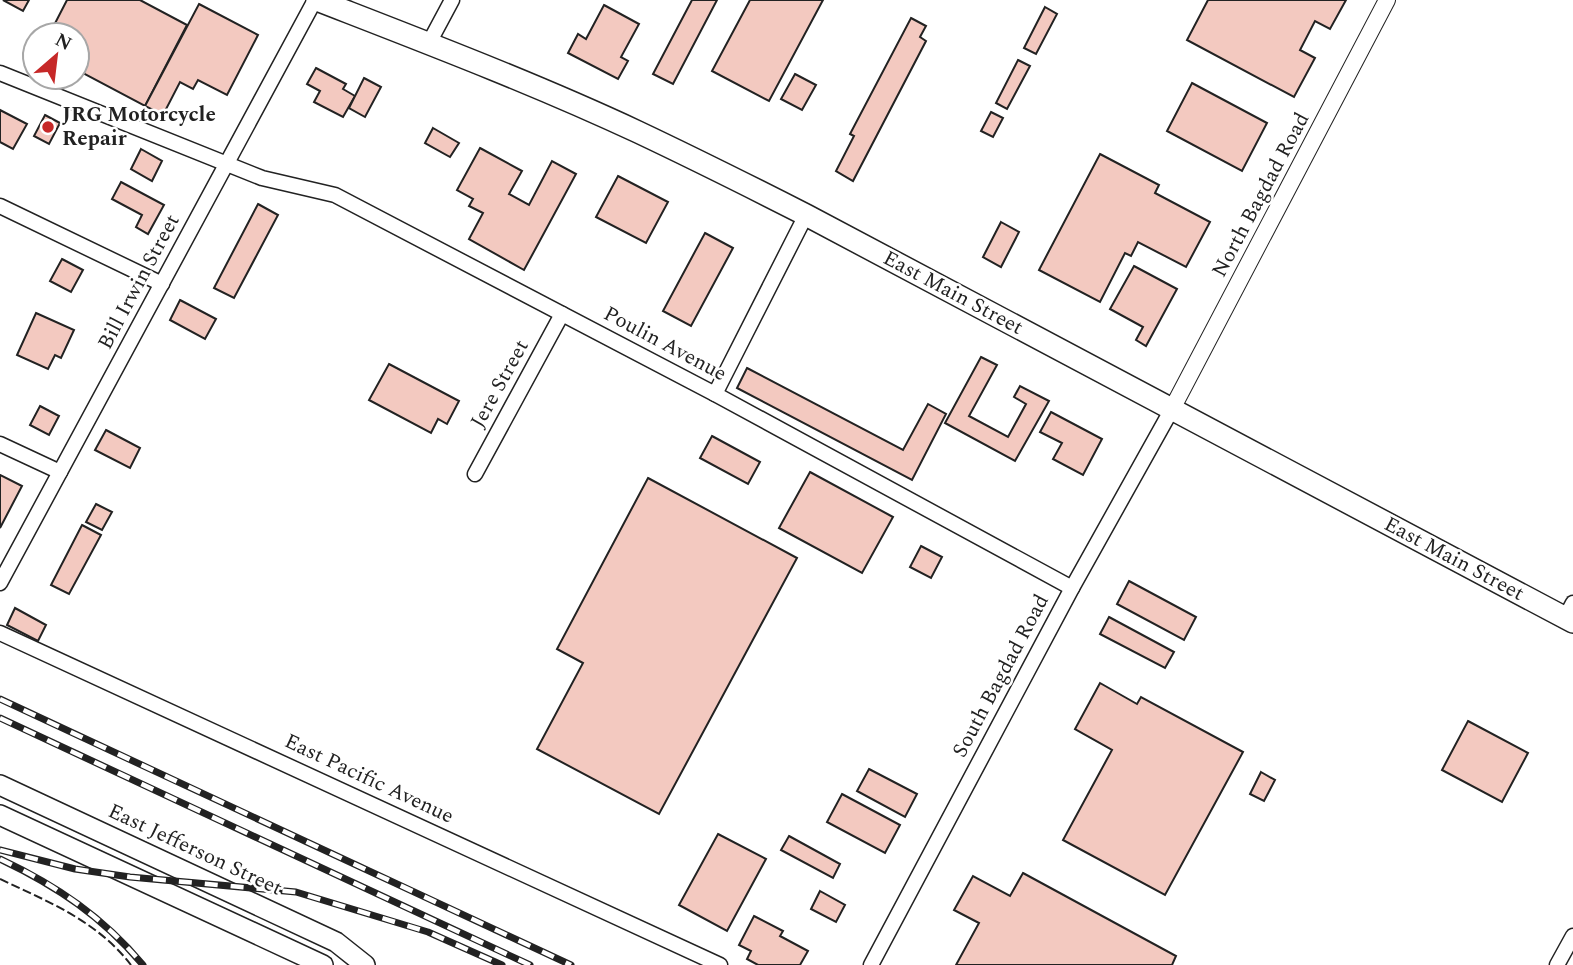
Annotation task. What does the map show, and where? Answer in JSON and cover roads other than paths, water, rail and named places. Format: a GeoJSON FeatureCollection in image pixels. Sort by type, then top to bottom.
{"type":"FeatureCollection","features":[{"type":"Feature","properties":{"kind":"main road","name":"East Main Street"},"geometry":{"type":"LineString","coordinates":[[316,0],[429,43],[637,132],[806,215],[1172,409],[1570,614]]}},
{"type":"Feature","properties":{"kind":"main road","name":"East Jefferson Street"},"geometry":{"type":"LineString","coordinates":[[0,785],[336,942],[365,965]]}},
{"type":"Feature","properties":{"kind":"main road"},"geometry":{"type":"LineString","coordinates":[[0,816],[323,965]]}},
{"type":"Feature","properties":{"kind":"street","name":"Bill Irwin Street"},"geometry":{"type":"LineString","coordinates":[[0,583],[316,0]]}},
{"type":"Feature","properties":{"kind":"street"},"geometry":{"type":"LineString","coordinates":[[429,43],[452,0]]}},
{"type":"Feature","properties":{"kind":"street","name":"North Bagdad Road"},"geometry":{"type":"LineString","coordinates":[[1172,409],[1387,0]]}},
{"type":"Feature","properties":{"kind":"street","name":"Poulin Avenue"},"geometry":{"type":"LineString","coordinates":[[0,73],[261,178],[335,195],[715,394],[1072,588]]}},
{"type":"Feature","properties":{"kind":"street"},"geometry":{"type":"LineString","coordinates":[[0,206],[162,284]]}},
{"type":"Feature","properties":{"kind":"street"},"geometry":{"type":"LineString","coordinates":[[715,394],[806,215]]}},
{"type":"Feature","properties":{"kind":"street","name":"Jere Street"},"geometry":{"type":"LineString","coordinates":[[475,474],[562,314]]}},
{"type":"Feature","properties":{"kind":"street","name":"South Bagdad Road"},"geometry":{"type":"LineString","coordinates":[[871,965],[1072,588],[1172,409]]}},
{"type":"Feature","properties":{"kind":"street"},"geometry":{"type":"LineString","coordinates":[[0,444],[60,472]]}},
{"type":"Feature","properties":{"kind":"street","name":"East Pacific Avenue"},"geometry":{"type":"LineString","coordinates":[[0,633],[720,965]]}},
{"type":"Feature","properties":{"kind":"street"},"geometry":{"type":"LineString","coordinates":[[1557,965],[1573,936]]}},
{"type":"Feature","properties":{"kind":"railway"},"geometry":{"type":"LineString","coordinates":[[0,699],[571,965]]}},
{"type":"Feature","properties":{"kind":"railway"},"geometry":{"type":"LineString","coordinates":[[0,718],[530,965]]}},
{"type":"Feature","properties":{"kind":"railway"},"geometry":{"type":"LineString","coordinates":[[0,850],[75,869],[130,877],[296,892],[428,932],[502,965]]}},
{"type":"Feature","properties":{"kind":"railway"},"geometry":{"type":"LineString","coordinates":[[0,859],[41,880],[78,904],[112,932],[143,965]]}},
{"type":"Feature","properties":{"kind":"place","name":"JRG Motorcycle Repair"},"geometry":{"type":"Point","coordinates":[48,127]}}]}
